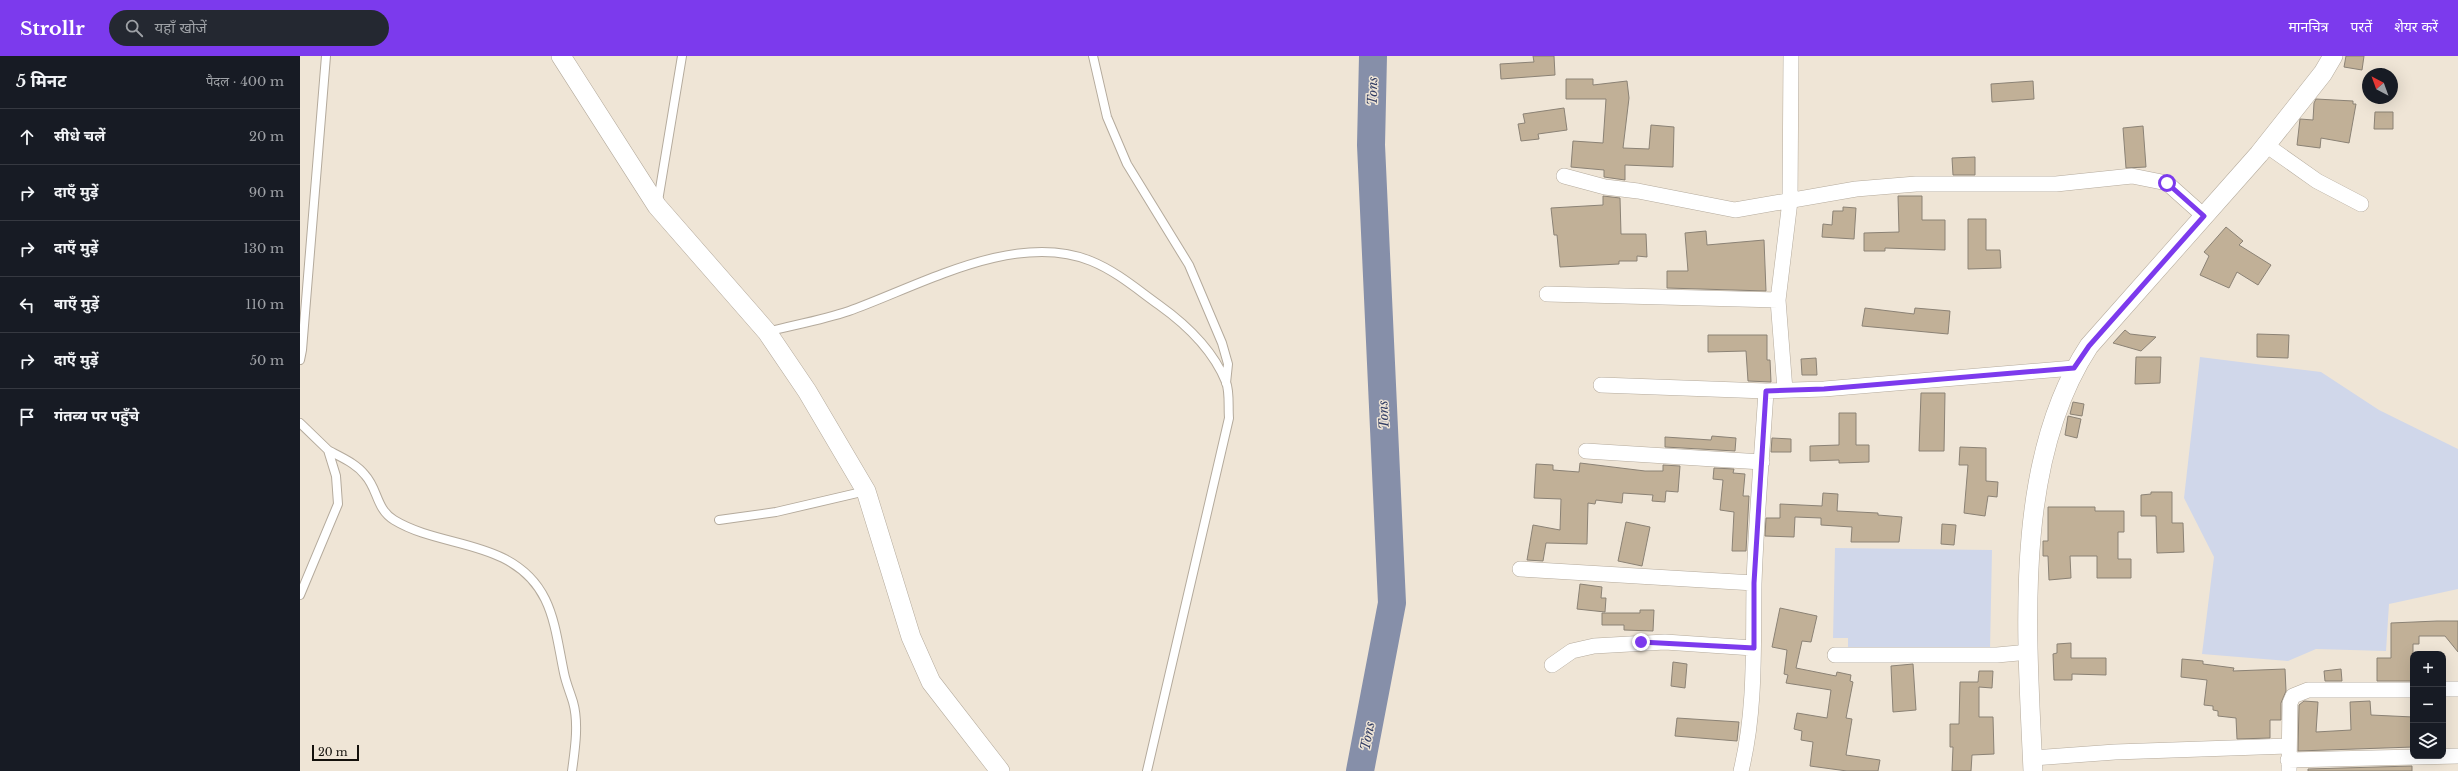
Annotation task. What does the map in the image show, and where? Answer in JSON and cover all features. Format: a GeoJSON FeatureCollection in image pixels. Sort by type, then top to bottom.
{"type":"FeatureCollection","features":[{"type":"Feature","properties":{"kind":"street"},"geometry":{"type":"LineString","coordinates":[[561,56],[657,206],[767,332],[807,392],[866,491],[911,637],[931,682],[1000,771]]}},
{"type":"Feature","properties":{"kind":"street"},"geometry":{"type":"LineString","coordinates":[[1785,390],[1778,300],[1790,201],[1790,56]]}},
{"type":"Feature","properties":{"kind":"street"},"geometry":{"type":"LineString","coordinates":[[2328,59],[2266,145],[2089,346],[2074,368],[2052,425],[2037,481],[2031,540],[2029,652],[2033,764],[2115,752],[2289,759],[2458,756]]}},
{"type":"Feature","properties":{"kind":"street"},"geometry":{"type":"LineString","coordinates":[[2266,145],[2317,181],[2361,204]]}},
{"type":"Feature","properties":{"kind":"street"},"geometry":{"type":"LineString","coordinates":[[1564,176],[1605,187],[1638,191],[1735,210],[1856,189],[1916,184],[2056,184],[2132,176],[2167,183],[2204,216]]}},
{"type":"Feature","properties":{"kind":"street"},"geometry":{"type":"LineString","coordinates":[[1547,294],[1778,300]]}},
{"type":"Feature","properties":{"kind":"street"},"geometry":{"type":"LineString","coordinates":[[1601,385],[1766,391],[2074,368]]}},
{"type":"Feature","properties":{"kind":"street"},"geometry":{"type":"LineString","coordinates":[[1741,771],[1746,749],[1750,717],[1754,648],[1754,583],[1766,391]]}},
{"type":"Feature","properties":{"kind":"street"},"geometry":{"type":"LineString","coordinates":[[1586,451],[1762,462]]}},
{"type":"Feature","properties":{"kind":"street"},"geometry":{"type":"LineString","coordinates":[[1520,568],[1754,583]]}},
{"type":"Feature","properties":{"kind":"street"},"geometry":{"type":"LineString","coordinates":[[1552,665],[1572,651],[1594,646],[1665,642],[1754,648]]}},
{"type":"Feature","properties":{"kind":"street"},"geometry":{"type":"LineString","coordinates":[[1835,655],[1997,655],[2029,652]]}},
{"type":"Feature","properties":{"kind":"street"},"geometry":{"type":"LineString","coordinates":[[2446,689],[2458,689]]}},
{"type":"Feature","properties":{"kind":"street"},"geometry":{"type":"LineString","coordinates":[[2289,759],[2290,703],[2293,696],[2302,692],[2410,690]]}},
{"type":"Feature","properties":{"kind":"lane"},"geometry":{"type":"LineString","coordinates":[[300,360],[326,56]]}},
{"type":"Feature","properties":{"kind":"lane"},"geometry":{"type":"LineString","coordinates":[[657,206],[682,56]]}},
{"type":"Feature","properties":{"kind":"lane"},"geometry":{"type":"LineString","coordinates":[[1093,56],[1107,117],[1127,164],[1189,265],[1222,343],[1228,364],[1226,383],[1229,418],[1224,445],[1147,771]]}},
{"type":"Feature","properties":{"kind":"lane"},"geometry":{"type":"LineString","coordinates":[[767,332],[846,312],[958,268],[1010,253],[1051,252],[1091,261],[1126,281],[1163,308],[1186,326],[1207,349],[1226,383]]}},
{"type":"Feature","properties":{"kind":"lane"},"geometry":{"type":"LineString","coordinates":[[300,423],[328,450],[348,461],[366,475],[384,512],[394,520],[441,538],[487,550],[505,559],[521,570],[544,595],[553,615],[566,684],[573,702],[576,731],[572,771]]}},
{"type":"Feature","properties":{"kind":"lane"},"geometry":{"type":"LineString","coordinates":[[300,595],[338,504],[336,476],[328,450]]}},
{"type":"Feature","properties":{"kind":"lane"},"geometry":{"type":"LineString","coordinates":[[718,520],[776,512],[866,491]]}},
{"type":"Feature","properties":{"kind":"shaded area"},"geometry":{"type":"Polygon","coordinates":[[[2200,357],[2321,372],[2379,410],[2458,449],[2458,589],[2389,604],[2386,651],[2316,649],[2288,661],[2202,654],[2214,557],[2184,498],[2200,357]]]}},
{"type":"Feature","properties":{"kind":"shaded area"},"geometry":{"type":"Polygon","coordinates":[[[1835,548],[1992,550],[1990,650],[1848,648],[1848,638],[1833,638],[1835,548]]]}},
{"type":"Feature","properties":{"kind":"building"},"geometry":{"type":"Polygon","coordinates":[[[1533,56],[1554,56],[1555,75],[1501,79],[1500,64],[1534,62],[1533,56]]]}},
{"type":"Feature","properties":{"kind":"building"},"geometry":{"type":"Polygon","coordinates":[[[2346,56],[2364,56],[2362,70],[2344,67],[2346,56]]]}},
{"type":"Feature","properties":{"kind":"building"},"geometry":{"type":"Polygon","coordinates":[[[1566,79],[1593,79],[1593,85],[1627,81],[1629,98],[1623,148],[1649,149],[1651,125],[1674,127],[1673,167],[1625,165],[1625,180],[1604,177],[1604,170],[1571,167],[1573,141],[1603,143],[1606,99],[1566,99],[1566,79]]]}},
{"type":"Feature","properties":{"kind":"building"},"geometry":{"type":"Polygon","coordinates":[[[2033,81],[2034,99],[1992,102],[1991,84],[2033,81]]]}},
{"type":"Feature","properties":{"kind":"building"},"geometry":{"type":"Polygon","coordinates":[[[2316,99],[2353,101],[2353,104],[2356,104],[2349,143],[2321,138],[2320,148],[2297,145],[2300,119],[2313,120],[2314,103],[2316,99]]]}},
{"type":"Feature","properties":{"kind":"building"},"geometry":{"type":"Polygon","coordinates":[[[1564,108],[1567,130],[1538,134],[1539,139],[1521,141],[1518,124],[1525,123],[1523,114],[1564,108]]]}},
{"type":"Feature","properties":{"kind":"building"},"geometry":{"type":"Polygon","coordinates":[[[2375,112],[2393,112],[2393,129],[2374,129],[2375,112]]]}},
{"type":"Feature","properties":{"kind":"building"},"geometry":{"type":"Polygon","coordinates":[[[2143,126],[2146,167],[2126,168],[2123,128],[2143,126]]]}},
{"type":"Feature","properties":{"kind":"building"},"geometry":{"type":"Polygon","coordinates":[[[1975,157],[1975,175],[1953,175],[1952,158],[1975,157]]]}},
{"type":"Feature","properties":{"kind":"building"},"geometry":{"type":"Polygon","coordinates":[[[1603,196],[1620,198],[1621,234],[1646,234],[1647,257],[1637,256],[1637,261],[1619,261],[1619,264],[1560,267],[1557,235],[1554,235],[1551,208],[1603,205],[1603,196]]]}},
{"type":"Feature","properties":{"kind":"building"},"geometry":{"type":"Polygon","coordinates":[[[1898,196],[1922,196],[1922,220],[1945,220],[1945,250],[1885,248],[1885,251],[1864,251],[1864,233],[1899,232],[1898,196]]]}},
{"type":"Feature","properties":{"kind":"building"},"geometry":{"type":"Polygon","coordinates":[[[1843,207],[1856,208],[1854,239],[1822,237],[1823,224],[1832,225],[1833,211],[1843,211],[1843,207]]]}},
{"type":"Feature","properties":{"kind":"building"},"geometry":{"type":"Polygon","coordinates":[[[1968,219],[1986,219],[1986,250],[2000,250],[2001,268],[1968,269],[1968,219]]]}},
{"type":"Feature","properties":{"kind":"building"},"geometry":{"type":"Polygon","coordinates":[[[2226,227],[2243,241],[2239,245],[2271,265],[2258,285],[2237,272],[2229,288],[2200,275],[2209,256],[2204,252],[2226,227]]]}},
{"type":"Feature","properties":{"kind":"building"},"geometry":{"type":"Polygon","coordinates":[[[1706,231],[1707,245],[1764,240],[1766,291],[1667,288],[1667,271],[1688,271],[1685,233],[1706,231]]]}},
{"type":"Feature","properties":{"kind":"building"},"geometry":{"type":"Polygon","coordinates":[[[1865,308],[1914,314],[1915,308],[1950,311],[1948,334],[1862,326],[1865,308]]]}},
{"type":"Feature","properties":{"kind":"building"},"geometry":{"type":"Polygon","coordinates":[[[2125,330],[2130,334],[2156,337],[2141,351],[2113,343],[2125,330]]]}},
{"type":"Feature","properties":{"kind":"building"},"geometry":{"type":"Polygon","coordinates":[[[2257,334],[2289,335],[2288,358],[2257,357],[2257,334]]]}},
{"type":"Feature","properties":{"kind":"building"},"geometry":{"type":"Polygon","coordinates":[[[1708,335],[1767,335],[1767,360],[1770,360],[1771,382],[1748,381],[1746,351],[1708,352],[1708,335]]]}},
{"type":"Feature","properties":{"kind":"building"},"geometry":{"type":"Polygon","coordinates":[[[2136,357],[2161,357],[2160,383],[2135,384],[2136,357]]]}},
{"type":"Feature","properties":{"kind":"building"},"geometry":{"type":"Polygon","coordinates":[[[1816,358],[1817,375],[1802,375],[1801,359],[1816,358]]]}},
{"type":"Feature","properties":{"kind":"building"},"geometry":{"type":"Polygon","coordinates":[[[1921,393],[1945,393],[1944,451],[1919,451],[1921,393]]]}},
{"type":"Feature","properties":{"kind":"building"},"geometry":{"type":"Polygon","coordinates":[[[2073,402],[2084,404],[2082,416],[2070,414],[2073,402]]]}},
{"type":"Feature","properties":{"kind":"building"},"geometry":{"type":"Polygon","coordinates":[[[1839,413],[1856,413],[1856,445],[1869,445],[1869,462],[1839,463],[1839,460],[1810,461],[1810,446],[1839,445],[1839,413]]]}},
{"type":"Feature","properties":{"kind":"building"},"geometry":{"type":"Polygon","coordinates":[[[2068,416],[2081,419],[2077,438],[2065,435],[2068,416]]]}},
{"type":"Feature","properties":{"kind":"building"},"geometry":{"type":"Polygon","coordinates":[[[1712,436],[1736,438],[1735,451],[1665,447],[1665,437],[1711,440],[1712,436]]]}},
{"type":"Feature","properties":{"kind":"building"},"geometry":{"type":"Polygon","coordinates":[[[1772,438],[1791,439],[1791,452],[1771,452],[1772,438]]]}},
{"type":"Feature","properties":{"kind":"building"},"geometry":{"type":"Polygon","coordinates":[[[1960,447],[1986,448],[1986,481],[1998,482],[1997,497],[1988,496],[1985,516],[1964,513],[1968,465],[1959,465],[1960,447]]]}},
{"type":"Feature","properties":{"kind":"building"},"geometry":{"type":"Polygon","coordinates":[[[1580,463],[1645,471],[1663,471],[1663,465],[1680,466],[1678,492],[1666,491],[1665,502],[1652,501],[1653,495],[1623,493],[1622,503],[1596,500],[1595,504],[1588,503],[1587,544],[1546,543],[1543,561],[1527,560],[1533,525],[1560,530],[1561,499],[1534,498],[1536,464],[1553,465],[1553,470],[1579,472],[1580,463]]]}},
{"type":"Feature","properties":{"kind":"building"},"geometry":{"type":"Polygon","coordinates":[[[1714,468],[1734,469],[1733,473],[1745,474],[1743,496],[1749,496],[1746,551],[1732,551],[1734,512],[1720,510],[1723,480],[1713,479],[1714,468]]]}},
{"type":"Feature","properties":{"kind":"building"},"geometry":{"type":"Polygon","coordinates":[[[2151,492],[2172,492],[2172,523],[2183,523],[2184,552],[2157,553],[2156,516],[2141,516],[2141,495],[2151,494],[2151,492]]]}},
{"type":"Feature","properties":{"kind":"building"},"geometry":{"type":"Polygon","coordinates":[[[1823,493],[1838,494],[1837,511],[1878,513],[1878,515],[1902,517],[1899,542],[1851,542],[1852,527],[1821,525],[1821,518],[1795,517],[1794,537],[1765,536],[1766,518],[1780,518],[1780,504],[1822,506],[1823,493]]]}},
{"type":"Feature","properties":{"kind":"building"},"geometry":{"type":"Polygon","coordinates":[[[2048,507],[2095,507],[2095,511],[2124,511],[2124,532],[2118,532],[2118,559],[2131,559],[2131,578],[2097,578],[2097,556],[2070,556],[2071,578],[2049,580],[2048,556],[2043,556],[2043,541],[2048,541],[2048,507]]]}},
{"type":"Feature","properties":{"kind":"building"},"geometry":{"type":"Polygon","coordinates":[[[1626,522],[1650,527],[1642,566],[1618,561],[1626,522]]]}},
{"type":"Feature","properties":{"kind":"building"},"geometry":{"type":"Polygon","coordinates":[[[1942,524],[1956,525],[1954,545],[1941,544],[1942,524]]]}},
{"type":"Feature","properties":{"kind":"building"},"geometry":{"type":"Polygon","coordinates":[[[1580,584],[1602,587],[1601,598],[1606,598],[1605,612],[1577,609],[1580,584]]]}},
{"type":"Feature","properties":{"kind":"building"},"geometry":{"type":"Polygon","coordinates":[[[1780,608],[1817,616],[1811,642],[1802,641],[1796,668],[1836,676],[1837,672],[1851,675],[1850,681],[1853,682],[1846,718],[1852,719],[1846,755],[1880,760],[1878,771],[1847,771],[1810,766],[1813,742],[1801,740],[1802,731],[1794,729],[1797,713],[1827,718],[1831,690],[1786,683],[1788,675],[1784,674],[1787,650],[1772,647],[1780,608]]]}},
{"type":"Feature","properties":{"kind":"building"},"geometry":{"type":"Polygon","coordinates":[[[1640,610],[1654,610],[1653,631],[1624,630],[1624,625],[1602,625],[1602,613],[1640,613],[1640,610]]]}},
{"type":"Feature","properties":{"kind":"building"},"geometry":{"type":"Polygon","coordinates":[[[2458,621],[2458,652],[2445,636],[2419,636],[2419,644],[2413,644],[2413,651],[2410,651],[2410,681],[2377,681],[2377,658],[2391,658],[2391,623],[2458,621]]]}},
{"type":"Feature","properties":{"kind":"building"},"geometry":{"type":"Polygon","coordinates":[[[2071,643],[2071,658],[2106,658],[2106,675],[2072,674],[2072,680],[2054,680],[2053,654],[2057,653],[2057,644],[2071,643]]]}},
{"type":"Feature","properties":{"kind":"building"},"geometry":{"type":"Polygon","coordinates":[[[2182,659],[2203,661],[2203,664],[2234,668],[2233,671],[2285,669],[2286,691],[2281,703],[2281,720],[2270,720],[2270,738],[2237,739],[2236,718],[2218,716],[2218,711],[2213,710],[2213,706],[2204,705],[2207,680],[2181,677],[2182,659]]]}},
{"type":"Feature","properties":{"kind":"building"},"geometry":{"type":"Polygon","coordinates":[[[1673,662],[1687,664],[1685,688],[1671,686],[1673,662]]]}},
{"type":"Feature","properties":{"kind":"building"},"geometry":{"type":"Polygon","coordinates":[[[1913,664],[1916,710],[1893,712],[1891,666],[1913,664]]]}},
{"type":"Feature","properties":{"kind":"building"},"geometry":{"type":"Polygon","coordinates":[[[2341,669],[2342,681],[2325,681],[2324,671],[2341,669]]]}},
{"type":"Feature","properties":{"kind":"building"},"geometry":{"type":"Polygon","coordinates":[[[1979,671],[1993,671],[1992,688],[1979,687],[1979,717],[1993,717],[1994,754],[1972,755],[1971,771],[1952,771],[1953,747],[1950,747],[1950,724],[1959,724],[1960,682],[1978,682],[1979,671]]]}},
{"type":"Feature","properties":{"kind":"building"},"geometry":{"type":"Polygon","coordinates":[[[2304,701],[2318,702],[2316,732],[2351,730],[2350,702],[2370,701],[2371,715],[2410,717],[2410,747],[2298,751],[2299,705],[2304,701]]]}},
{"type":"Feature","properties":{"kind":"building"},"geometry":{"type":"Polygon","coordinates":[[[1677,718],[1739,722],[1737,741],[1675,736],[1677,718]]]}},
{"type":"Feature","properties":{"kind":"building"},"geometry":{"type":"Polygon","coordinates":[[[2412,766],[2412,771],[2308,771],[2308,769],[2412,766]]]}},
{"type":"Feature","properties":{"kind":"waterway","name":"Tons"},"geometry":{"type":"LineString","coordinates":[[1360,771],[1392,603],[1371,145],[1373,56]]}},
{"type":"Feature","properties":{"kind":"route"},"geometry":{"type":"LineString","coordinates":[[1641,642],[1665,642],[1754,648],[1754,583],[1766,391],[1824,389],[2074,368],[2089,346],[2204,216],[2188,199],[2167,183]]}}]}
